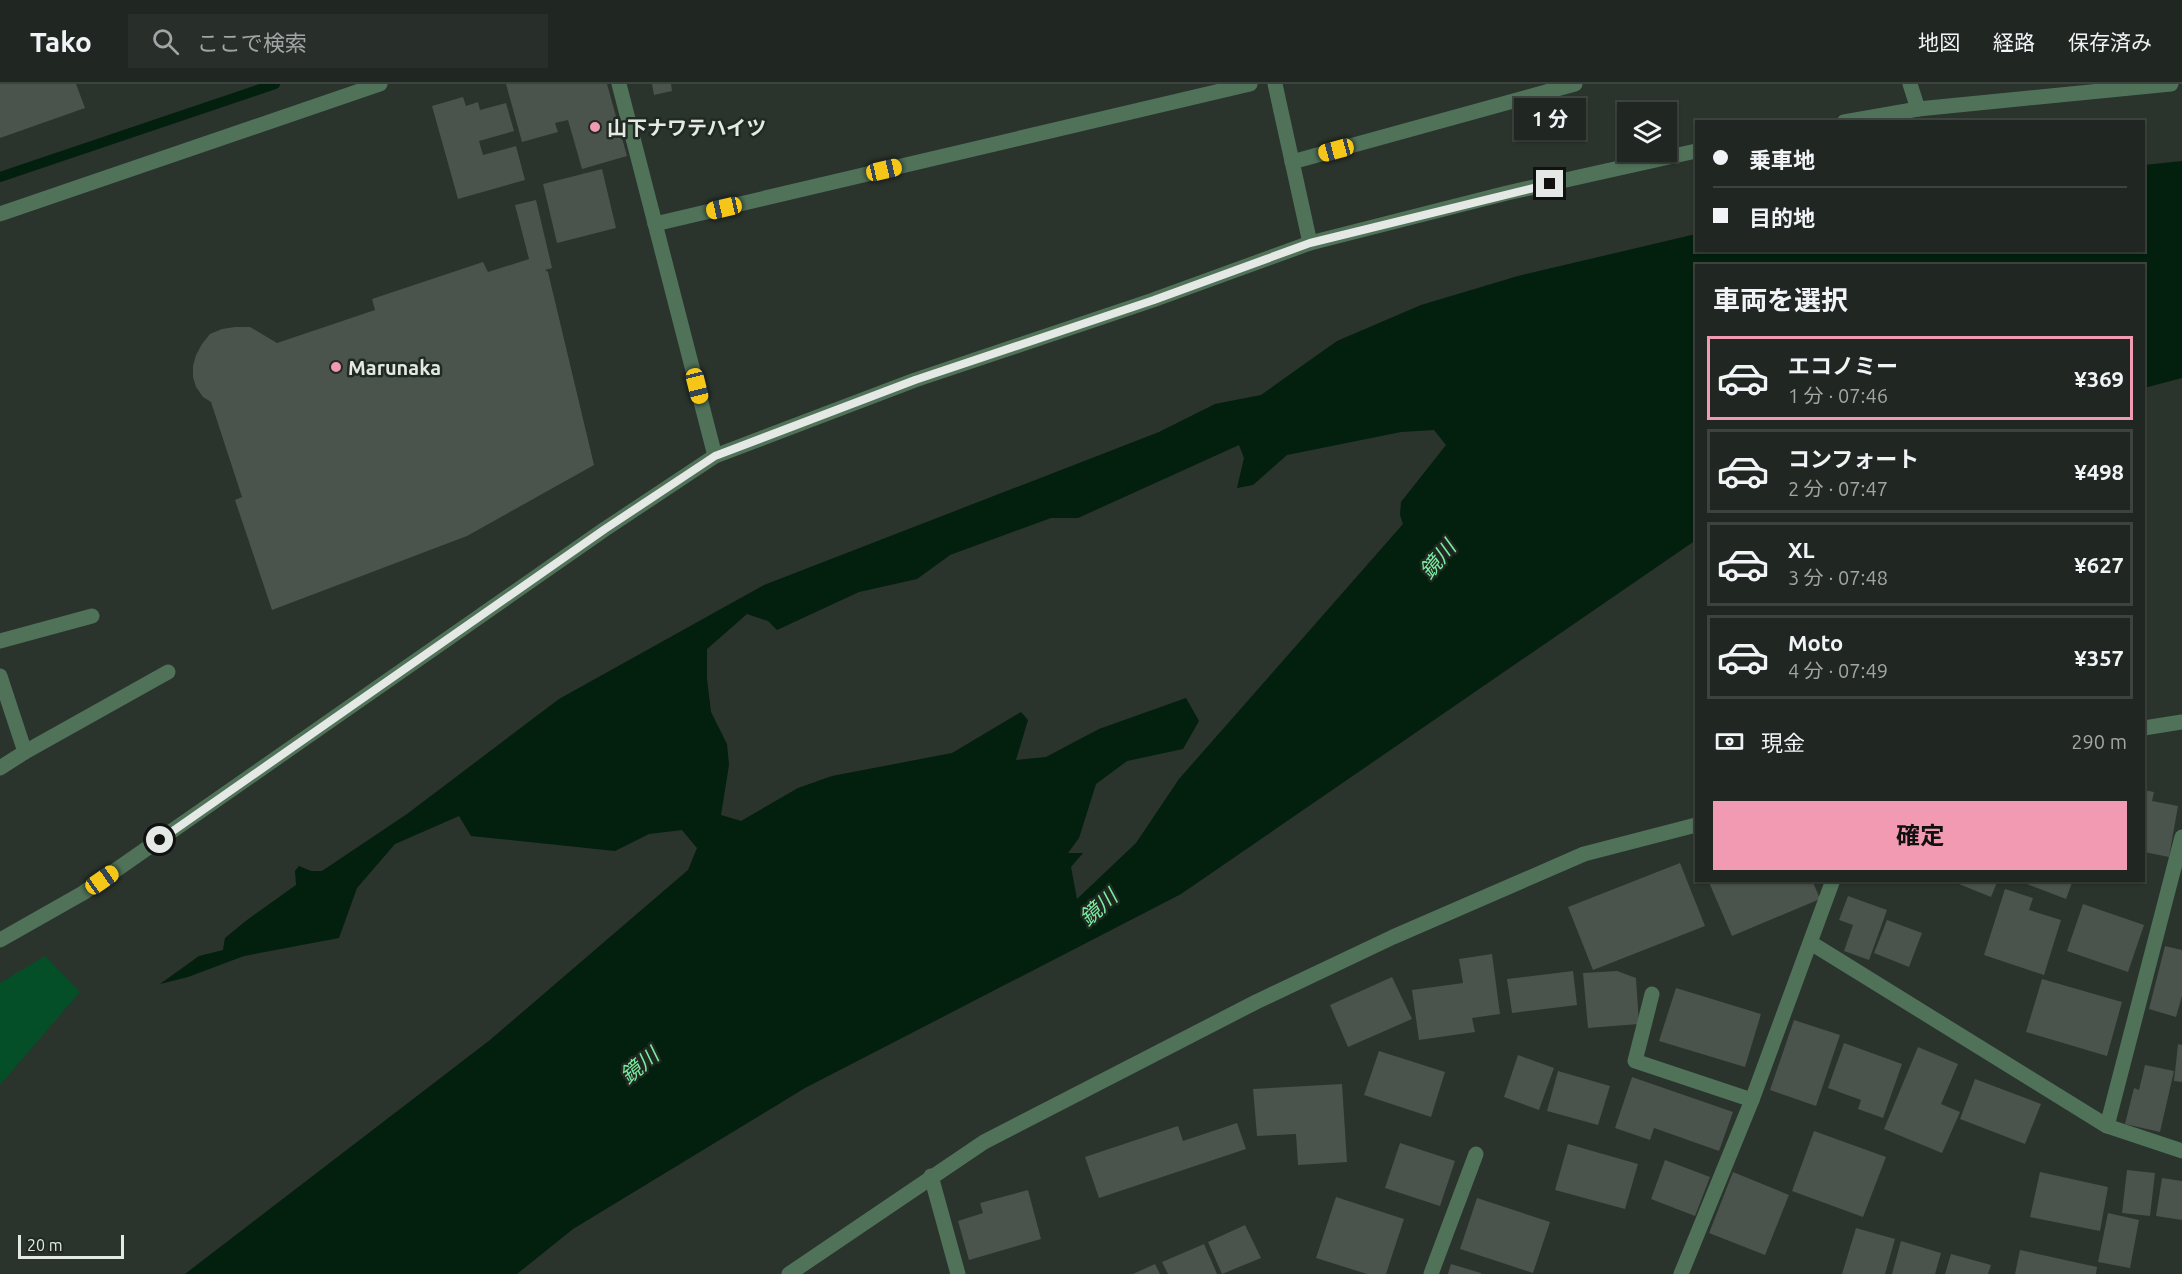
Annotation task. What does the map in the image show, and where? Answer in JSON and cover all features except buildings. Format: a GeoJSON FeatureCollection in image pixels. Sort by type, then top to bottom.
{"type":"FeatureCollection","features":[{"type":"Feature","properties":{"kind":"street"},"geometry":{"type":"LineString","coordinates":[[0,214],[341,91],[380,84]]}},
{"type":"Feature","properties":{"kind":"street"},"geometry":{"type":"LineString","coordinates":[[619,84],[715,456]]}},
{"type":"Feature","properties":{"kind":"street"},"geometry":{"type":"LineString","coordinates":[[655,224],[1250,84]]}},
{"type":"Feature","properties":{"kind":"street"},"geometry":{"type":"LineString","coordinates":[[1275,84],[1310,243]]}},
{"type":"Feature","properties":{"kind":"street"},"geometry":{"type":"LineString","coordinates":[[1292,162],[1575,84]]}},
{"type":"Feature","properties":{"kind":"street"},"geometry":{"type":"LineString","coordinates":[[1910,84],[1918,109]]}},
{"type":"Feature","properties":{"kind":"street"},"geometry":{"type":"LineString","coordinates":[[1855,120],[1918,109],[2171,84]]}},
{"type":"Feature","properties":{"kind":"street"},"geometry":{"type":"LineString","coordinates":[[0,940],[83,893],[605,529],[715,456],[915,380],[1154,300],[1310,243],[1695,150]]}},
{"type":"Feature","properties":{"kind":"street"},"geometry":{"type":"LineString","coordinates":[[0,641],[92,616]]}},
{"type":"Feature","properties":{"kind":"street"},"geometry":{"type":"LineString","coordinates":[[0,768],[168,672]]}},
{"type":"Feature","properties":{"kind":"street"},"geometry":{"type":"LineString","coordinates":[[0,676],[26,752]]}},
{"type":"Feature","properties":{"kind":"street"},"geometry":{"type":"LineString","coordinates":[[2145,728],[2182,722]]}},
{"type":"Feature","properties":{"kind":"street"},"geometry":{"type":"LineString","coordinates":[[789,1274],[984,1142],[1256,1002],[1393,937],[1584,854],[1695,825]]}},
{"type":"Feature","properties":{"kind":"street"},"geometry":{"type":"LineString","coordinates":[[2107,1126],[2182,837]]}},
{"type":"Feature","properties":{"kind":"street"},"geometry":{"type":"LineString","coordinates":[[1681,1274],[1752,1100],[1832,882]]}},
{"type":"Feature","properties":{"kind":"street"},"geometry":{"type":"LineString","coordinates":[[1811,943],[2107,1126],[2182,1151]]}},
{"type":"Feature","properties":{"kind":"street"},"geometry":{"type":"LineString","coordinates":[[1652,994],[1635,1061],[1752,1100]]}},
{"type":"Feature","properties":{"kind":"street"},"geometry":{"type":"LineString","coordinates":[[1431,1274],[1476,1155]]}},
{"type":"Feature","properties":{"kind":"street"},"geometry":{"type":"LineString","coordinates":[[931,1176],[958,1274]]}},
{"type":"Feature","properties":{"kind":"green space"},"geometry":{"type":"Polygon","coordinates":[[[45,956],[80,992],[0,1085],[0,983],[45,956]]]}},
{"type":"Feature","properties":{"kind":"water","name":"鏡川"},"geometry":{"type":"Polygon","coordinates":[[[2182,161],[2182,378],[2145,388],[2145,264],[1695,264],[1695,541],[1181,894],[805,1088],[573,1229],[517,1274],[185,1274],[490,1040],[688,870],[697,848],[682,830],[649,834],[615,851],[471,836],[459,816],[395,844],[357,888],[339,938],[244,956],[188,977],[160,984],[199,956],[223,950],[225,938],[296,885],[295,871],[299,866],[311,871],[322,871],[407,814],[559,699],[764,585],[1159,432],[1215,404],[1261,395],[1337,341],[1421,305],[1518,276],[1695,234],[1695,252],[2145,252],[2145,165],[2182,161]],[[1434,430],[1401,432],[1287,455],[1253,485],[1237,488],[1244,458],[1239,445],[1078,518],[1051,518],[950,555],[917,579],[859,592],[777,630],[768,621],[747,614],[707,649],[707,679],[711,712],[727,744],[729,765],[721,815],[741,821],[798,788],[832,776],[952,753],[1021,712],[1028,720],[1016,760],[1046,757],[1099,729],[1186,698],[1199,721],[1183,749],[1127,761],[1096,784],[1079,838],[1068,853],[1083,853],[1071,867],[1077,899],[1136,843],[1179,779],[1403,524],[1400,515],[1401,502],[1446,445],[1434,430]]]}},
{"type":"Feature","properties":{"kind":"waterway"},"geometry":{"type":"LineString","coordinates":[[0,177],[275,84]]}},
{"type":"Feature","properties":{"kind":"place","name":"山下ナワテハイツ"},"geometry":{"type":"Point","coordinates":[595,127]}},
{"type":"Feature","properties":{"kind":"place","name":"Marunaka"},"geometry":{"type":"Point","coordinates":[336,367]}},
{"type":"Feature","properties":{"kind":"route"},"geometry":{"type":"LineString","coordinates":[[160,840],[605,529],[715,456],[915,380],[1154,300],[1310,243],[1550,184]]}}]}
